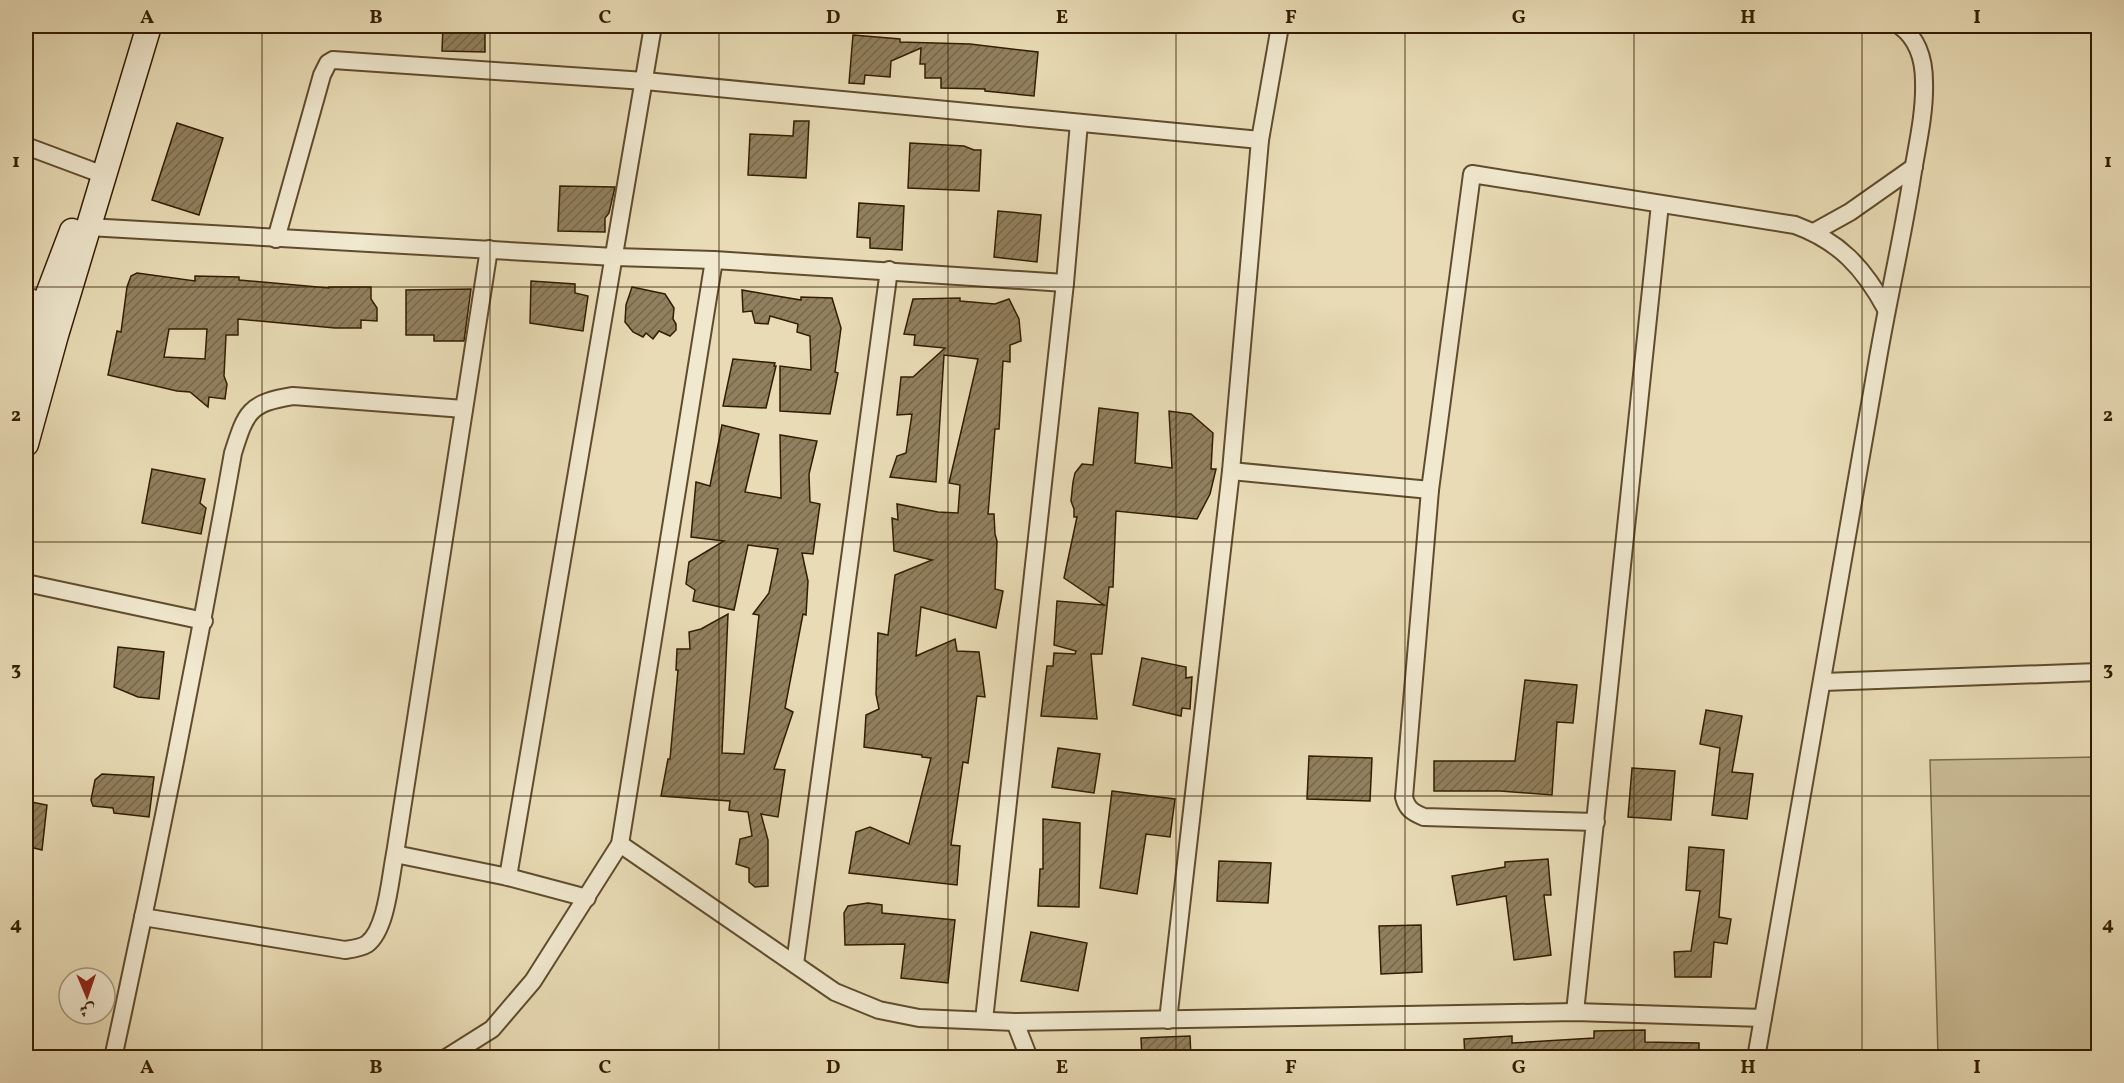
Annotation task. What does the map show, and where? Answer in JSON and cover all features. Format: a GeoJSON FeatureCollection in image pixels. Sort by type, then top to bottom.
{"type":"FeatureCollection","features":[{"type":"Feature","properties":{"kind":"street"},"geometry":{"type":"LineString","coordinates":[[26,365],[35,299],[93,171],[137,26]]}},
{"type":"Feature","properties":{"kind":"street"},"geometry":{"type":"LineString","coordinates":[[26,444],[149,26]]}},
{"type":"Feature","properties":{"kind":"street"},"geometry":{"type":"LineString","coordinates":[[508,877],[653,26]]}},
{"type":"Feature","properties":{"kind":"street"},"geometry":{"type":"LineString","coordinates":[[1168,1020],[1231,471],[1260,140],[1280,26]]}},
{"type":"Feature","properties":{"kind":"street"},"geometry":{"type":"LineString","coordinates":[[1756,1058],[1886,309],[1905,221],[1921,122],[1923,68],[1913,38],[1900,26]]}},
{"type":"Feature","properties":{"kind":"street"},"geometry":{"type":"LineString","coordinates":[[276,239],[322,75],[328,63],[333,60],[645,81],[1260,140]]}},
{"type":"Feature","properties":{"kind":"street"},"geometry":{"type":"LineString","coordinates":[[984,1020],[1065,284],[1079,123]]}},
{"type":"Feature","properties":{"kind":"street"},"geometry":{"type":"LineString","coordinates":[[26,146],[93,171]]}},
{"type":"Feature","properties":{"kind":"street"},"geometry":{"type":"LineString","coordinates":[[1814,232],[1850,212],[1914,167]]}},
{"type":"Feature","properties":{"kind":"street"},"geometry":{"type":"LineString","coordinates":[[1596,822],[1424,817],[1412,812],[1406,806],[1403,786],[1430,489],[1472,174],[1779,222],[1814,232],[1831,241],[1856,265],[1867,277],[1886,309]]}},
{"type":"Feature","properties":{"kind":"street"},"geometry":{"type":"LineString","coordinates":[[1575,1012],[1660,204]]}},
{"type":"Feature","properties":{"kind":"street"},"geometry":{"type":"LineString","coordinates":[[88,227],[276,239],[890,270],[1065,284]]}},
{"type":"Feature","properties":{"kind":"street"},"geometry":{"type":"LineString","coordinates":[[143,917],[345,950],[365,946],[373,939],[381,925],[395,854],[489,249]]}},
{"type":"Feature","properties":{"kind":"street"},"geometry":{"type":"LineString","coordinates":[[446,1058],[492,1029],[533,981],[620,844],[714,260]]}},
{"type":"Feature","properties":{"kind":"street"},"geometry":{"type":"LineString","coordinates":[[795,963],[890,270]]}},
{"type":"Feature","properties":{"kind":"street"},"geometry":{"type":"LineString","coordinates":[[112,1058],[204,621],[233,453],[241,429],[251,410],[269,399],[293,396],[464,409]]}},
{"type":"Feature","properties":{"kind":"street"},"geometry":{"type":"LineString","coordinates":[[1231,471],[1430,489]]}},
{"type":"Feature","properties":{"kind":"street"},"geometry":{"type":"LineString","coordinates":[[26,583],[204,621]]}},
{"type":"Feature","properties":{"kind":"street"},"geometry":{"type":"LineString","coordinates":[[1823,682],[2098,672]]}},
{"type":"Feature","properties":{"kind":"street"},"geometry":{"type":"LineString","coordinates":[[620,844],[836,992],[879,1010],[919,1018],[1014,1022],[1575,1012],[1763,1018]]}},
{"type":"Feature","properties":{"kind":"street"},"geometry":{"type":"LineString","coordinates":[[395,854],[508,877],[587,898]]}},
{"type":"Feature","properties":{"kind":"street"},"geometry":{"type":"LineString","coordinates":[[1014,1022],[1029,1058]]}},
{"type":"Feature","properties":{"kind":"shaded area"},"geometry":{"type":"Polygon","coordinates":[[[2098,757],[2098,1057],[1938,1057],[1930,760],[2098,757]]]}},
{"type":"Feature","properties":{"kind":"building"},"geometry":{"type":"Polygon","coordinates":[[[443,26],[485,26],[485,52],[442,51],[443,26]]]}},
{"type":"Feature","properties":{"kind":"building"},"geometry":{"type":"Polygon","coordinates":[[[853,35],[900,39],[900,42],[970,44],[1038,52],[1034,96],[985,91],[985,89],[941,88],[941,78],[925,78],[925,64],[920,64],[921,48],[891,61],[890,77],[865,75],[864,84],[849,83],[853,35]]]}},
{"type":"Feature","properties":{"kind":"building"},"geometry":{"type":"Polygon","coordinates":[[[794,121],[809,121],[806,178],[748,175],[750,134],[793,136],[794,121]]]}},
{"type":"Feature","properties":{"kind":"building"},"geometry":{"type":"Polygon","coordinates":[[[177,123],[223,138],[199,215],[152,200],[177,123]]]}},
{"type":"Feature","properties":{"kind":"building"},"geometry":{"type":"Polygon","coordinates":[[[910,143],[964,146],[981,150],[979,191],[908,188],[910,143]]]}},
{"type":"Feature","properties":{"kind":"building"},"geometry":{"type":"Polygon","coordinates":[[[560,186],[615,187],[609,213],[605,218],[605,232],[558,231],[560,186]]]}},
{"type":"Feature","properties":{"kind":"building"},"geometry":{"type":"Polygon","coordinates":[[[859,203],[904,206],[902,250],[870,248],[870,238],[857,237],[859,203]]]}},
{"type":"Feature","properties":{"kind":"building"},"geometry":{"type":"Polygon","coordinates":[[[998,211],[1041,215],[1037,262],[994,257],[998,211]]]}},
{"type":"Feature","properties":{"kind":"building"},"geometry":{"type":"Polygon","coordinates":[[[137,273],[195,281],[195,276],[239,277],[239,280],[329,288],[371,287],[371,299],[377,308],[377,321],[361,320],[361,328],[335,328],[238,319],[238,335],[226,335],[225,399],[209,397],[208,407],[190,392],[108,375],[117,331],[121,332],[127,287],[131,276],[137,273]],[[169,329],[164,357],[205,359],[207,329],[169,329]]]}},
{"type":"Feature","properties":{"kind":"building"},"geometry":{"type":"Polygon","coordinates":[[[531,281],[575,284],[575,293],[588,296],[583,331],[530,323],[531,281]]]}},
{"type":"Feature","properties":{"kind":"building"},"geometry":{"type":"Polygon","coordinates":[[[632,287],[665,294],[674,308],[673,319],[676,324],[676,330],[670,336],[659,331],[653,339],[646,333],[643,337],[633,332],[625,322],[626,305],[632,287]]]}},
{"type":"Feature","properties":{"kind":"building"},"geometry":{"type":"Polygon","coordinates":[[[471,289],[464,341],[434,341],[434,335],[406,335],[406,290],[471,289]]]}},
{"type":"Feature","properties":{"kind":"building"},"geometry":{"type":"Polygon","coordinates":[[[742,290],[801,300],[801,297],[832,298],[841,328],[835,372],[838,373],[830,414],[780,411],[780,366],[811,370],[810,336],[797,332],[798,324],[770,316],[768,324],[755,323],[752,311],[743,312],[742,290]]]}},
{"type":"Feature","properties":{"kind":"building"},"geometry":{"type":"Polygon","coordinates":[[[960,298],[960,301],[995,304],[1009,299],[1019,319],[1021,341],[1010,345],[1010,362],[1003,361],[999,429],[995,429],[988,514],[994,514],[997,541],[995,589],[1003,591],[996,628],[921,607],[916,656],[955,639],[957,651],[979,652],[985,697],[977,696],[968,763],[963,762],[951,845],[960,846],[957,885],[849,873],[856,832],[870,827],[909,844],[931,758],[864,747],[866,715],[879,709],[876,694],[878,633],[888,635],[895,575],[932,560],[894,551],[892,518],[898,520],[897,504],[938,512],[958,513],[960,485],[949,483],[978,359],[944,355],[936,482],[890,477],[897,456],[906,453],[912,414],[897,415],[901,377],[913,377],[945,348],[914,345],[915,335],[904,334],[913,299],[960,298]]]}},
{"type":"Feature","properties":{"kind":"building"},"geometry":{"type":"Polygon","coordinates":[[[733,359],[775,363],[766,408],[723,406],[733,359]]]}},
{"type":"Feature","properties":{"kind":"building"},"geometry":{"type":"Polygon","coordinates":[[[1099,408],[1138,413],[1135,463],[1172,468],[1169,411],[1191,414],[1213,433],[1211,469],[1216,469],[1210,494],[1197,519],[1116,511],[1113,587],[1109,587],[1102,654],[1091,654],[1097,719],[1041,716],[1047,666],[1053,666],[1054,653],[1075,654],[1076,651],[1054,645],[1057,601],[1104,605],[1064,578],[1077,517],[1074,517],[1071,501],[1073,482],[1075,473],[1082,464],[1093,465],[1099,408]]]}},
{"type":"Feature","properties":{"kind":"building"},"geometry":{"type":"Polygon","coordinates":[[[722,425],[759,434],[745,492],[781,498],[780,435],[817,441],[809,474],[810,502],[820,504],[813,554],[802,553],[808,581],[806,615],[803,614],[785,708],[793,712],[774,769],[785,770],[778,817],[761,814],[768,840],[768,886],[755,887],[749,882],[749,868],[736,864],[740,839],[752,836],[748,812],[729,810],[730,801],[661,796],[668,759],[670,759],[678,670],[676,670],[677,649],[690,649],[689,632],[701,629],[728,614],[722,753],[744,754],[759,615],[753,614],[769,593],[778,549],[748,545],[734,610],[693,601],[695,590],[686,584],[689,562],[724,541],[691,537],[696,482],[710,486],[722,425]]]}},
{"type":"Feature","properties":{"kind":"building"},"geometry":{"type":"Polygon","coordinates":[[[152,469],[205,479],[200,503],[206,508],[201,534],[142,523],[152,469]]]}},
{"type":"Feature","properties":{"kind":"building"},"geometry":{"type":"Polygon","coordinates":[[[118,647],[164,652],[159,699],[138,697],[114,687],[118,647]]]}},
{"type":"Feature","properties":{"kind":"building"},"geometry":{"type":"Polygon","coordinates":[[[1142,658],[1186,667],[1186,678],[1192,677],[1190,709],[1182,708],[1181,716],[1133,705],[1142,658]]]}},
{"type":"Feature","properties":{"kind":"building"},"geometry":{"type":"Polygon","coordinates":[[[1525,680],[1577,685],[1573,723],[1557,722],[1552,795],[1500,791],[1434,791],[1434,761],[1515,761],[1525,680]]]}},
{"type":"Feature","properties":{"kind":"building"},"geometry":{"type":"Polygon","coordinates":[[[1706,710],[1742,716],[1732,772],[1753,774],[1747,819],[1712,815],[1720,748],[1700,744],[1706,710]]]}},
{"type":"Feature","properties":{"kind":"building"},"geometry":{"type":"Polygon","coordinates":[[[1058,748],[1100,754],[1094,793],[1052,787],[1058,748]]]}},
{"type":"Feature","properties":{"kind":"building"},"geometry":{"type":"Polygon","coordinates":[[[1309,756],[1372,758],[1370,801],[1307,799],[1309,756]]]}},
{"type":"Feature","properties":{"kind":"building"},"geometry":{"type":"Polygon","coordinates":[[[1632,768],[1675,771],[1671,820],[1628,817],[1632,768]]]}},
{"type":"Feature","properties":{"kind":"building"},"geometry":{"type":"Polygon","coordinates":[[[102,774],[154,777],[149,817],[114,813],[113,808],[93,806],[91,800],[95,780],[102,774]]]}},
{"type":"Feature","properties":{"kind":"building"},"geometry":{"type":"Polygon","coordinates":[[[1112,791],[1175,799],[1170,837],[1146,834],[1137,894],[1100,888],[1112,791]]]}},
{"type":"Feature","properties":{"kind":"building"},"geometry":{"type":"Polygon","coordinates":[[[26,801],[47,805],[42,850],[26,846],[26,801]]]}},
{"type":"Feature","properties":{"kind":"building"},"geometry":{"type":"Polygon","coordinates":[[[1043,819],[1080,823],[1079,907],[1038,906],[1040,869],[1043,869],[1043,819]]]}},
{"type":"Feature","properties":{"kind":"building"},"geometry":{"type":"Polygon","coordinates":[[[1689,847],[1724,850],[1719,917],[1731,919],[1727,944],[1714,942],[1711,977],[1675,977],[1674,952],[1691,951],[1700,891],[1686,890],[1689,847]]]}},
{"type":"Feature","properties":{"kind":"building"},"geometry":{"type":"Polygon","coordinates":[[[1548,859],[1551,895],[1544,895],[1551,955],[1514,960],[1506,896],[1457,905],[1452,876],[1505,867],[1505,862],[1548,859]]]}},
{"type":"Feature","properties":{"kind":"building"},"geometry":{"type":"Polygon","coordinates":[[[1219,861],[1271,863],[1268,903],[1217,901],[1219,861]]]}},
{"type":"Feature","properties":{"kind":"building"},"geometry":{"type":"Polygon","coordinates":[[[868,903],[882,905],[882,913],[955,920],[948,983],[901,978],[905,944],[845,945],[844,913],[848,906],[868,903]]]}},
{"type":"Feature","properties":{"kind":"building"},"geometry":{"type":"Polygon","coordinates":[[[1421,925],[1422,972],[1381,974],[1379,926],[1421,925]]]}},
{"type":"Feature","properties":{"kind":"building"},"geometry":{"type":"Polygon","coordinates":[[[1031,932],[1087,943],[1078,991],[1021,981],[1031,932]]]}},
{"type":"Feature","properties":{"kind":"building"},"geometry":{"type":"Polygon","coordinates":[[[1645,1030],[1645,1042],[1699,1043],[1699,1058],[1465,1058],[1464,1039],[1512,1036],[1512,1043],[1594,1038],[1594,1031],[1645,1030]]]}},
{"type":"Feature","properties":{"kind":"building"},"geometry":{"type":"Polygon","coordinates":[[[1190,1036],[1191,1058],[1142,1058],[1141,1038],[1190,1036]]]}}]}
